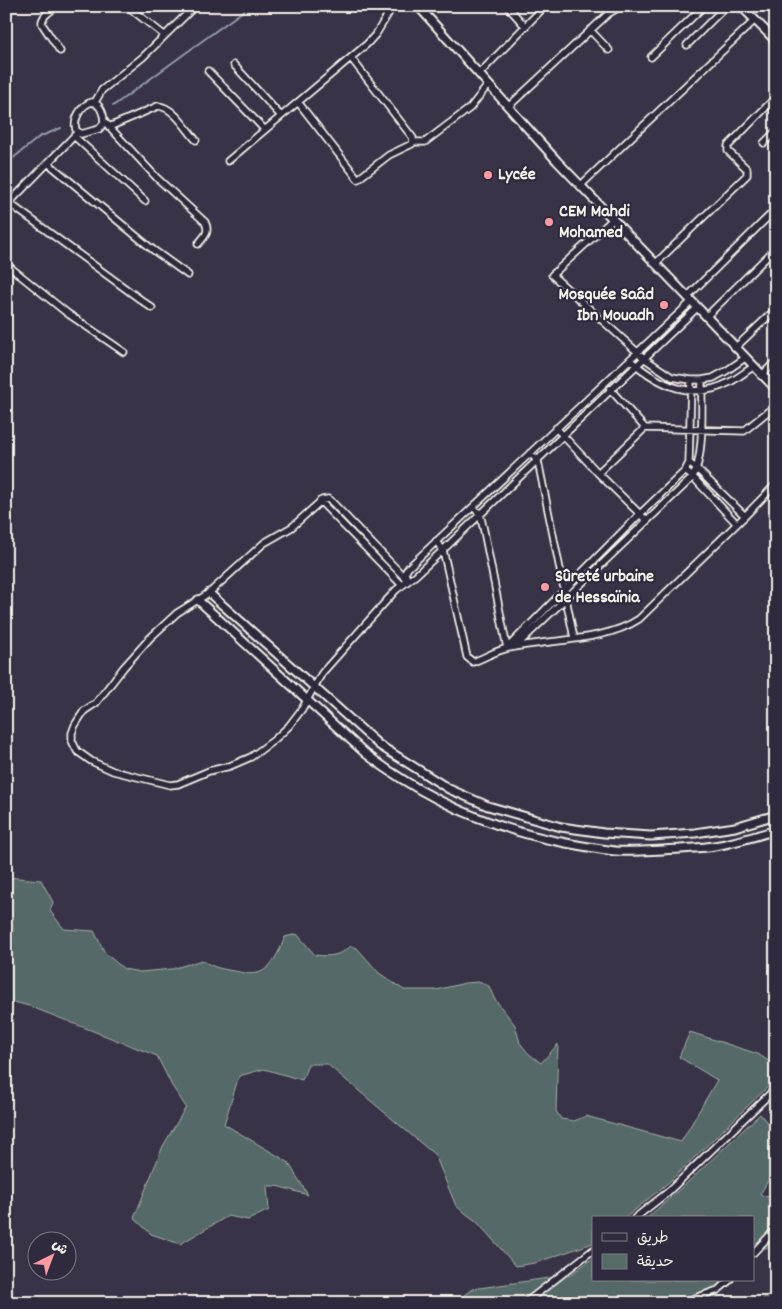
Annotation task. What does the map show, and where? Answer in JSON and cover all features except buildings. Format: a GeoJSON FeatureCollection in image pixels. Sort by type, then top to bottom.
{"type":"FeatureCollection","features":[{"type":"Feature","properties":{"kind":"street"},"geometry":{"type":"LineString","coordinates":[[57,6],[42,18],[41,21],[60,51]]}},
{"type":"Feature","properties":{"kind":"street"},"geometry":{"type":"LineString","coordinates":[[127,6],[164,35]]}},
{"type":"Feature","properties":{"kind":"street"},"geometry":{"type":"LineString","coordinates":[[145,201],[76,134],[75,126],[80,111],[86,104],[95,102],[102,90],[143,58],[195,6]]}},
{"type":"Feature","properties":{"kind":"street"},"geometry":{"type":"LineString","coordinates":[[228,161],[351,58],[376,34],[393,6]]}},
{"type":"Feature","properties":{"kind":"street"},"geometry":{"type":"LineString","coordinates":[[507,6],[525,26]]}},
{"type":"Feature","properties":{"kind":"street"},"geometry":{"type":"LineString","coordinates":[[479,74],[545,6]]}},
{"type":"Feature","properties":{"kind":"street"},"geometry":{"type":"LineString","coordinates":[[508,107],[609,13],[621,6]]}},
{"type":"Feature","properties":{"kind":"street"},"geometry":{"type":"LineString","coordinates":[[651,57],[704,6]]}},
{"type":"Feature","properties":{"kind":"street"},"geometry":{"type":"LineString","coordinates":[[687,45],[726,6]]}},
{"type":"Feature","properties":{"kind":"street"},"geometry":{"type":"LineString","coordinates":[[741,6],[774,36]]}},
{"type":"Feature","properties":{"kind":"street"},"geometry":{"type":"LineString","coordinates":[[418,7],[580,186],[761,376],[776,389]]}},
{"type":"Feature","properties":{"kind":"street"},"geometry":{"type":"LineString","coordinates":[[580,186],[755,20]]}},
{"type":"Feature","properties":{"kind":"street"},"geometry":{"type":"LineString","coordinates":[[590,30],[609,50]]}},
{"type":"Feature","properties":{"kind":"street"},"geometry":{"type":"LineString","coordinates":[[298,102],[358,179],[388,155],[412,144],[413,138],[351,58]]}},
{"type":"Feature","properties":{"kind":"street"},"geometry":{"type":"LineString","coordinates":[[234,65],[281,116]]}},
{"type":"Feature","properties":{"kind":"street"},"geometry":{"type":"LineString","coordinates":[[208,71],[264,130]]}},
{"type":"Feature","properties":{"kind":"street"},"geometry":{"type":"LineString","coordinates":[[417,142],[425,142],[470,108],[488,85]]}},
{"type":"Feature","properties":{"kind":"street"},"geometry":{"type":"LineString","coordinates":[[655,264],[747,175],[747,170],[729,152],[728,146],[776,97]]}},
{"type":"Feature","properties":{"kind":"street"},"geometry":{"type":"LineString","coordinates":[[95,102],[99,106],[104,121],[109,127],[157,178],[204,222],[208,228],[207,233],[198,244]]}},
{"type":"Feature","properties":{"kind":"street"},"geometry":{"type":"LineString","coordinates":[[109,127],[158,106],[170,110],[196,140]]}},
{"type":"Feature","properties":{"kind":"street"},"geometry":{"type":"LineString","coordinates":[[104,121],[103,126],[99,128],[86,133],[76,134],[8,204],[152,308]]}},
{"type":"Feature","properties":{"kind":"street"},"geometry":{"type":"LineString","coordinates":[[764,143],[776,130]]}},
{"type":"Feature","properties":{"kind":"street"},"geometry":{"type":"LineString","coordinates":[[48,163],[152,249],[188,276]]}},
{"type":"Feature","properties":{"kind":"street"},"geometry":{"type":"LineString","coordinates":[[407,580],[407,569],[638,353],[776,209]]}},
{"type":"Feature","properties":{"kind":"street"},"geometry":{"type":"LineString","coordinates":[[612,220],[552,275],[644,359],[672,377],[702,380],[726,372],[745,358]]}},
{"type":"Feature","properties":{"kind":"street"},"geometry":{"type":"LineString","coordinates":[[706,317],[776,248]]}},
{"type":"Feature","properties":{"kind":"street"},"geometry":{"type":"LineString","coordinates":[[6,264],[68,313],[124,352]]}},
{"type":"Feature","properties":{"kind":"street"},"geometry":{"type":"LineString","coordinates":[[407,580],[330,500],[324,499],[320,501],[292,527],[264,543],[209,593],[180,610],[164,624],[124,668],[96,703],[84,711],[73,729],[72,737],[75,748],[80,754],[98,765],[121,774],[164,784],[178,784],[199,774],[242,762],[259,752],[289,726],[299,714],[326,668],[401,584],[416,575],[697,308]]}},
{"type":"Feature","properties":{"kind":"street"},"geometry":{"type":"LineString","coordinates":[[735,348],[776,309]]}},
{"type":"Feature","properties":{"kind":"street"},"geometry":{"type":"LineString","coordinates":[[630,360],[668,386],[690,392],[702,391],[730,382],[753,367]]}},
{"type":"Feature","properties":{"kind":"street"},"geometry":{"type":"LineString","coordinates":[[761,376],[776,361]]}},
{"type":"Feature","properties":{"kind":"street"},"geometry":{"type":"LineString","coordinates":[[512,646],[564,590],[685,471],[689,463],[691,380]]}},
{"type":"Feature","properties":{"kind":"street"},"geometry":{"type":"LineString","coordinates":[[512,646],[566,598],[693,477],[697,469],[701,430],[702,380]]}},
{"type":"Feature","properties":{"kind":"street"},"geometry":{"type":"LineString","coordinates":[[608,382],[610,392],[644,428],[744,432],[776,405]]}},
{"type":"Feature","properties":{"kind":"street"},"geometry":{"type":"LineString","coordinates":[[556,428],[647,521]]}},
{"type":"Feature","properties":{"kind":"street"},"geometry":{"type":"LineString","coordinates":[[598,473],[644,428]]}},
{"type":"Feature","properties":{"kind":"street"},"geometry":{"type":"LineString","coordinates":[[530,452],[538,461],[574,638]]}},
{"type":"Feature","properties":{"kind":"street"},"geometry":{"type":"LineString","coordinates":[[689,463],[745,516]]}},
{"type":"Feature","properties":{"kind":"street"},"geometry":{"type":"LineString","coordinates":[[685,471],[693,477],[737,524]]}},
{"type":"Feature","properties":{"kind":"street"},"geometry":{"type":"LineString","coordinates":[[436,541],[442,550],[467,657],[473,662],[512,646],[574,638],[618,630],[629,626],[639,619],[776,484]]}},
{"type":"Feature","properties":{"kind":"street"},"geometry":{"type":"LineString","coordinates":[[320,501],[401,584]]}},
{"type":"Feature","properties":{"kind":"street"},"geometry":{"type":"LineString","coordinates":[[473,507],[480,514],[512,646]]}},
{"type":"Feature","properties":{"kind":"street"},"geometry":{"type":"LineString","coordinates":[[365,547],[370,542]]}},
{"type":"Feature","properties":{"kind":"street"},"geometry":{"type":"LineString","coordinates":[[209,593],[379,745],[449,789],[488,806],[525,818],[570,829],[651,836],[695,833],[735,827],[776,815]]}},
{"type":"Feature","properties":{"kind":"street"},"geometry":{"type":"LineString","coordinates":[[198,600],[364,752],[413,787],[447,805],[491,824],[532,836],[615,850],[646,851],[714,846],[776,830]]}},
{"type":"Feature","properties":{"kind":"street"},"geometry":{"type":"LineString","coordinates":[[637,1216],[668,1192],[776,1088]]}},
{"type":"Feature","properties":{"kind":"street"},"geometry":{"type":"LineString","coordinates":[[754,1252],[776,1229]]}},
{"type":"Feature","properties":{"kind":"street"},"geometry":{"type":"LineString","coordinates":[[525,1303],[592,1251]]}},
{"type":"Feature","properties":{"kind":"street"},"geometry":{"type":"LineString","coordinates":[[681,1303],[718,1290],[728,1282]]}},
{"type":"Feature","properties":{"kind":"green space"},"geometry":{"type":"Polygon","coordinates":[[[6,877],[41,880],[53,902],[50,911],[64,929],[94,931],[105,953],[124,969],[140,972],[172,969],[202,960],[221,968],[248,974],[257,973],[267,968],[271,963],[285,937],[297,934],[315,955],[334,955],[351,946],[357,948],[379,973],[404,990],[436,990],[465,983],[479,982],[489,986],[494,998],[515,1025],[520,1043],[529,1054],[541,1063],[558,1044],[556,1111],[561,1119],[574,1121],[586,1116],[681,1142],[717,1080],[679,1057],[690,1032],[758,1054],[776,1066],[776,1079],[669,1182],[627,1216],[592,1216],[592,1243],[535,1263],[516,1266],[477,1222],[456,1206],[435,1155],[327,1064],[308,1064],[302,1080],[264,1069],[239,1076],[224,1124],[288,1162],[308,1195],[277,1186],[267,1186],[269,1210],[248,1220],[228,1216],[180,1244],[151,1234],[134,1218],[163,1146],[186,1107],[172,1086],[157,1056],[29,1006],[6,1000],[6,892],[9,889],[6,888],[6,877]]]}},
{"type":"Feature","properties":{"kind":"green space"},"geometry":{"type":"Polygon","coordinates":[[[760,1114],[776,1133],[776,1170],[760,1194],[768,1197],[776,1194],[776,1243],[754,1254],[754,1216],[649,1216],[760,1114]]]}},
{"type":"Feature","properties":{"kind":"green space"},"geometry":{"type":"Polygon","coordinates":[[[592,1259],[592,1282],[725,1282],[716,1298],[761,1301],[776,1286],[776,1303],[454,1303],[472,1289],[570,1275],[592,1259]]]}},
{"type":"Feature","properties":{"kind":"waterway"},"geometry":{"type":"LineString","coordinates":[[113,106],[250,6]]}},
{"type":"Feature","properties":{"kind":"waterway"},"geometry":{"type":"LineString","coordinates":[[6,164],[39,137],[61,128]]}},
{"type":"Feature","properties":{"kind":"place","name":"Lycée"},"geometry":{"type":"Point","coordinates":[488,175]}},
{"type":"Feature","properties":{"kind":"place","name":"CEM Mahdi Mohamed"},"geometry":{"type":"Point","coordinates":[549,222]}},
{"type":"Feature","properties":{"kind":"place","name":"Mosquée Saâd Ibn Mouadh"},"geometry":{"type":"Point","coordinates":[664,305]}},
{"type":"Feature","properties":{"kind":"place","name":"Sûreté urbaine de Hessaïnia"},"geometry":{"type":"Point","coordinates":[545,587]}}]}
